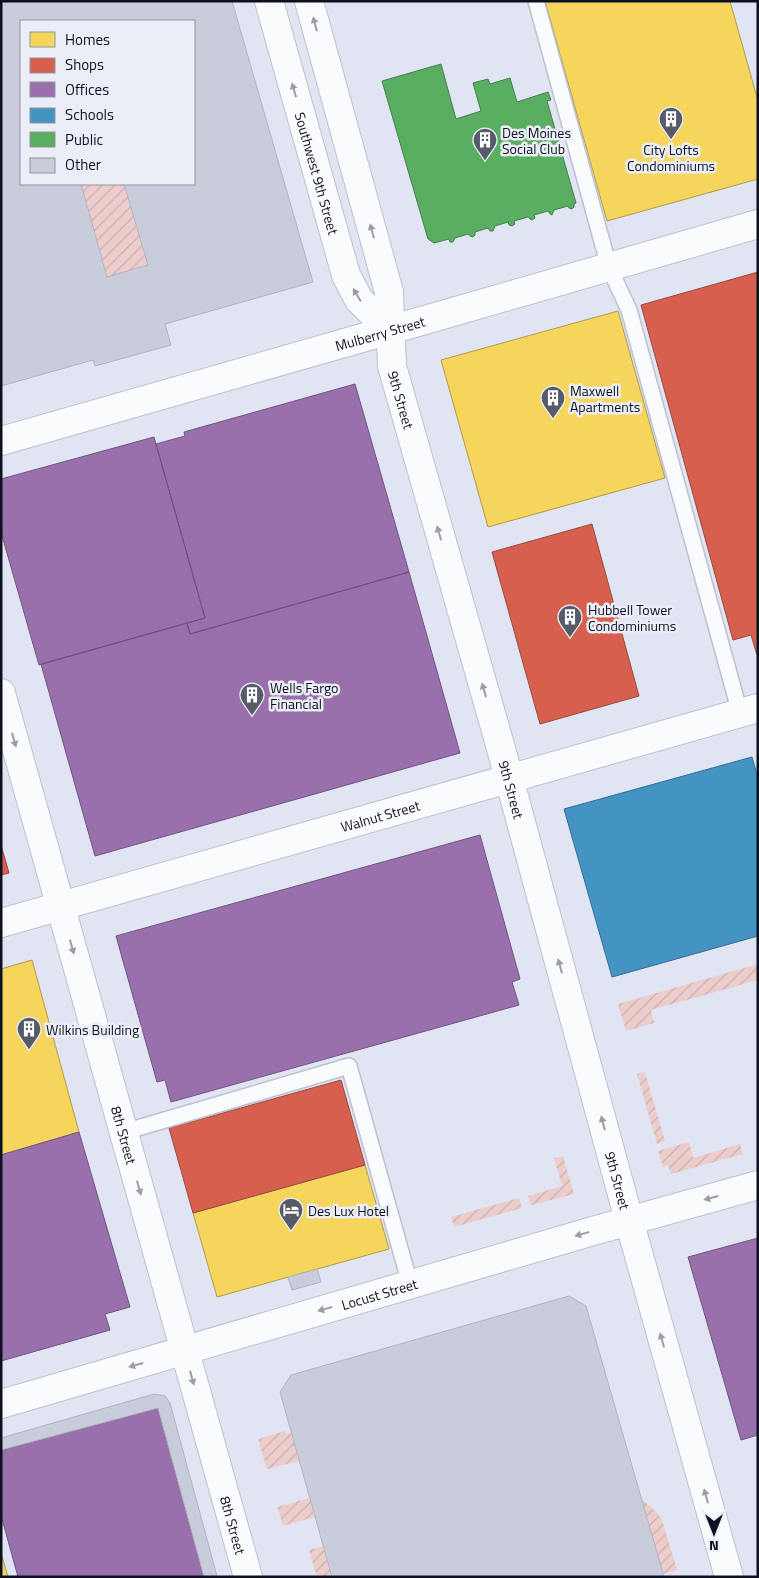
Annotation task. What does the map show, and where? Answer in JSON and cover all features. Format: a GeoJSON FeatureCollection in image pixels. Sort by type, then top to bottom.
{"type":"FeatureCollection","features":[{"type":"Feature","properties":{"kind":"main road","name":"Southwest 9th Street"},"geometry":{"type":"LineString","coordinates":[[270,1],[346,275],[359,300],[390,330]]}},
{"type":"Feature","properties":{"kind":"main road","name":"9th Street"},"geometry":{"type":"LineString","coordinates":[[309,1],[389,292],[392,366],[729,1577]]}},
{"type":"Feature","properties":{"kind":"main road","name":"Mulberry Street"},"geometry":{"type":"LineString","coordinates":[[1,440],[758,224]]}},
{"type":"Feature","properties":{"kind":"main road","name":"8th Street"},"geometry":{"type":"LineString","coordinates":[[1,693],[248,1577]]}},
{"type":"Feature","properties":{"kind":"main road","name":"Walnut Street"},"geometry":{"type":"LineString","coordinates":[[1,923],[749,711]]}},
{"type":"Feature","properties":{"kind":"main road","name":"Locust Street"},"geometry":{"type":"LineString","coordinates":[[1,1404],[629,1220],[758,1185]]}},
{"type":"Feature","properties":{"kind":"lane"},"geometry":{"type":"LineString","coordinates":[[536,1],[609,267],[629,310],[749,711]]}},
{"type":"Feature","properties":{"kind":"lane"},"geometry":{"type":"LineString","coordinates":[[124,1132],[348,1066],[410,1284]]}},
{"type":"Feature","properties":{"kind":"shaded area"},"geometry":{"type":"Polygon","coordinates":[[[81,185],[124,185],[148,265],[107,277],[81,185]]]}},
{"type":"Feature","properties":{"kind":"shaded area"},"geometry":{"type":"Polygon","coordinates":[[[758,964],[758,980],[651,1010],[654,1023],[626,1031],[618,1004],[758,964]]]}},
{"type":"Feature","properties":{"kind":"shaded area"},"geometry":{"type":"Polygon","coordinates":[[[645,1072],[665,1141],[657,1144],[637,1074],[645,1072]]]}},
{"type":"Feature","properties":{"kind":"shaded area"},"geometry":{"type":"Polygon","coordinates":[[[689,1142],[693,1158],[740,1144],[743,1154],[671,1174],[668,1165],[663,1167],[658,1151],[689,1142]]]}},
{"type":"Feature","properties":{"kind":"shaded area"},"geometry":{"type":"Polygon","coordinates":[[[563,1156],[574,1194],[531,1205],[528,1196],[562,1186],[554,1158],[563,1156]]]}},
{"type":"Feature","properties":{"kind":"shaded area"},"geometry":{"type":"Polygon","coordinates":[[[519,1198],[522,1208],[454,1227],[451,1217],[519,1198]]]}},
{"type":"Feature","properties":{"kind":"shaded area"},"geometry":{"type":"Polygon","coordinates":[[[285,1431],[286,1434],[291,1432],[299,1461],[267,1469],[258,1439],[285,1431]]]}},
{"type":"Feature","properties":{"kind":"shaded area"},"geometry":{"type":"Polygon","coordinates":[[[310,1498],[315,1517],[283,1526],[277,1507],[310,1498]]]}},
{"type":"Feature","properties":{"kind":"shaded area"},"geometry":{"type":"Polygon","coordinates":[[[641,1498],[662,1520],[677,1570],[663,1574],[641,1498]]]}},
{"type":"Feature","properties":{"kind":"shaded area"},"geometry":{"type":"Polygon","coordinates":[[[324,1546],[332,1577],[317,1577],[309,1550],[324,1546]]]}},
{"type":"Feature","properties":{"kind":"building: Homes","name":"City Lofts Condominiums"},"geometry":{"type":"Polygon","coordinates":[[[545,1],[730,1],[758,101],[758,179],[607,221],[545,1]]]}},
{"type":"Feature","properties":{"kind":"building: Homes","name":"Maxwell Apartments"},"geometry":{"type":"Polygon","coordinates":[[[618,311],[665,478],[488,527],[441,360],[618,311]]]}},
{"type":"Feature","properties":{"kind":"building: Homes","name":"Wilkins Building"},"geometry":{"type":"Polygon","coordinates":[[[32,960],[79,1132],[1,1155],[1,969],[32,960]]]}},
{"type":"Feature","properties":{"kind":"building: Homes","name":"Des Lux Hotel"},"geometry":{"type":"Polygon","coordinates":[[[365,1165],[389,1249],[217,1297],[193,1213],[365,1165]]]}},
{"type":"Feature","properties":{"kind":"building: Homes"},"geometry":{"type":"Polygon","coordinates":[[[2,1556],[8,1577],[1,1577],[2,1556]]]}},
{"type":"Feature","properties":{"kind":"building: Shops"},"geometry":{"type":"Polygon","coordinates":[[[758,272],[757,655],[751,635],[733,640],[641,305],[758,272]]]}},
{"type":"Feature","properties":{"kind":"building: Shops","name":"Hubbell Tower Condominiums"},"geometry":{"type":"Polygon","coordinates":[[[592,524],[639,696],[540,724],[492,552],[592,524]]]}},
{"type":"Feature","properties":{"kind":"building: Shops"},"geometry":{"type":"Polygon","coordinates":[[[1,845],[9,873],[1,875],[1,845]]]}},
{"type":"Feature","properties":{"kind":"building: Shops"},"geometry":{"type":"Polygon","coordinates":[[[341,1080],[365,1165],[193,1213],[169,1128],[341,1080]]]}},
{"type":"Feature","properties":{"kind":"building: Offices"},"geometry":{"type":"Polygon","coordinates":[[[355,384],[409,572],[190,634],[187,623],[205,618],[156,444],[185,436],[184,432],[355,384]]]}},
{"type":"Feature","properties":{"kind":"building: Offices"},"geometry":{"type":"Polygon","coordinates":[[[154,437],[205,618],[39,665],[1,532],[1,479],[154,437]]]}},
{"type":"Feature","properties":{"kind":"building: Offices","name":"Wells Fargo Financial"},"geometry":{"type":"Polygon","coordinates":[[[409,572],[460,753],[95,856],[41,664],[187,623],[190,634],[409,572]]]}},
{"type":"Feature","properties":{"kind":"building: Offices"},"geometry":{"type":"Polygon","coordinates":[[[480,835],[520,979],[512,982],[519,1005],[171,1102],[165,1080],[157,1082],[116,936],[480,835]]]}},
{"type":"Feature","properties":{"kind":"building: Offices"},"geometry":{"type":"Polygon","coordinates":[[[79,1132],[130,1307],[105,1314],[110,1330],[1,1361],[1,1155],[79,1132]]]}},
{"type":"Feature","properties":{"kind":"building: Offices"},"geometry":{"type":"Polygon","coordinates":[[[758,1238],[758,1435],[741,1440],[688,1257],[758,1238]]]}},
{"type":"Feature","properties":{"kind":"building: Offices"},"geometry":{"type":"Polygon","coordinates":[[[158,1408],[204,1577],[18,1577],[1,1515],[1,1450],[158,1408]]]}},
{"type":"Feature","properties":{"kind":"building: Schools"},"geometry":{"type":"Polygon","coordinates":[[[752,757],[758,778],[758,936],[612,977],[564,809],[752,757]]]}},
{"type":"Feature","properties":{"kind":"building: Public","name":"Des Moines Social Club"},"geometry":{"type":"Polygon","coordinates":[[[441,64],[456,119],[481,111],[473,83],[488,79],[490,84],[510,78],[517,102],[548,92],[551,100],[547,101],[576,203],[572,209],[568,206],[554,210],[552,215],[548,211],[534,215],[535,218],[532,220],[528,217],[514,221],[515,224],[512,226],[508,222],[495,226],[493,231],[490,231],[488,228],[475,232],[473,237],[468,234],[455,238],[453,242],[450,242],[449,239],[434,243],[428,239],[382,81],[441,64]]]}},
{"type":"Feature","properties":{"kind":"building: Other"},"geometry":{"type":"Polygon","coordinates":[[[1,1],[232,1],[313,282],[165,324],[171,345],[95,366],[93,360],[1,386],[1,1]]]}},
{"type":"Feature","properties":{"kind":"building: Other"},"geometry":{"type":"Polygon","coordinates":[[[317,1269],[321,1282],[292,1290],[288,1277],[317,1269]]]}},
{"type":"Feature","properties":{"kind":"building: Other"},"geometry":{"type":"Polygon","coordinates":[[[569,1296],[586,1306],[664,1577],[332,1577],[280,1392],[291,1375],[569,1296]]]}},
{"type":"Feature","properties":{"kind":"building: Other"},"geometry":{"type":"Polygon","coordinates":[[[154,1394],[165,1396],[170,1403],[217,1576],[204,1577],[158,1408],[1,1450],[1,1438],[154,1394]]]}},
{"type":"Feature","properties":{"kind":"place","name":"City Lofts Condominiums"},"geometry":{"type":"Point","coordinates":[671,140]}},
{"type":"Feature","properties":{"kind":"place","name":"Des Moines Social Club"},"geometry":{"type":"Point","coordinates":[485,161]}},
{"type":"Feature","properties":{"kind":"place","name":"Maxwell Apartments"},"geometry":{"type":"Point","coordinates":[553,419]}},
{"type":"Feature","properties":{"kind":"place","name":"Hubbell Tower Condominiums"},"geometry":{"type":"Point","coordinates":[570,638]}},
{"type":"Feature","properties":{"kind":"place","name":"Wells Fargo Financial"},"geometry":{"type":"Point","coordinates":[252,716]}},
{"type":"Feature","properties":{"kind":"place","name":"Wilkins Building"},"geometry":{"type":"Point","coordinates":[29,1050]}},
{"type":"Feature","properties":{"kind":"place","name":"Des Lux Hotel"},"geometry":{"type":"Point","coordinates":[291,1231]}}]}
